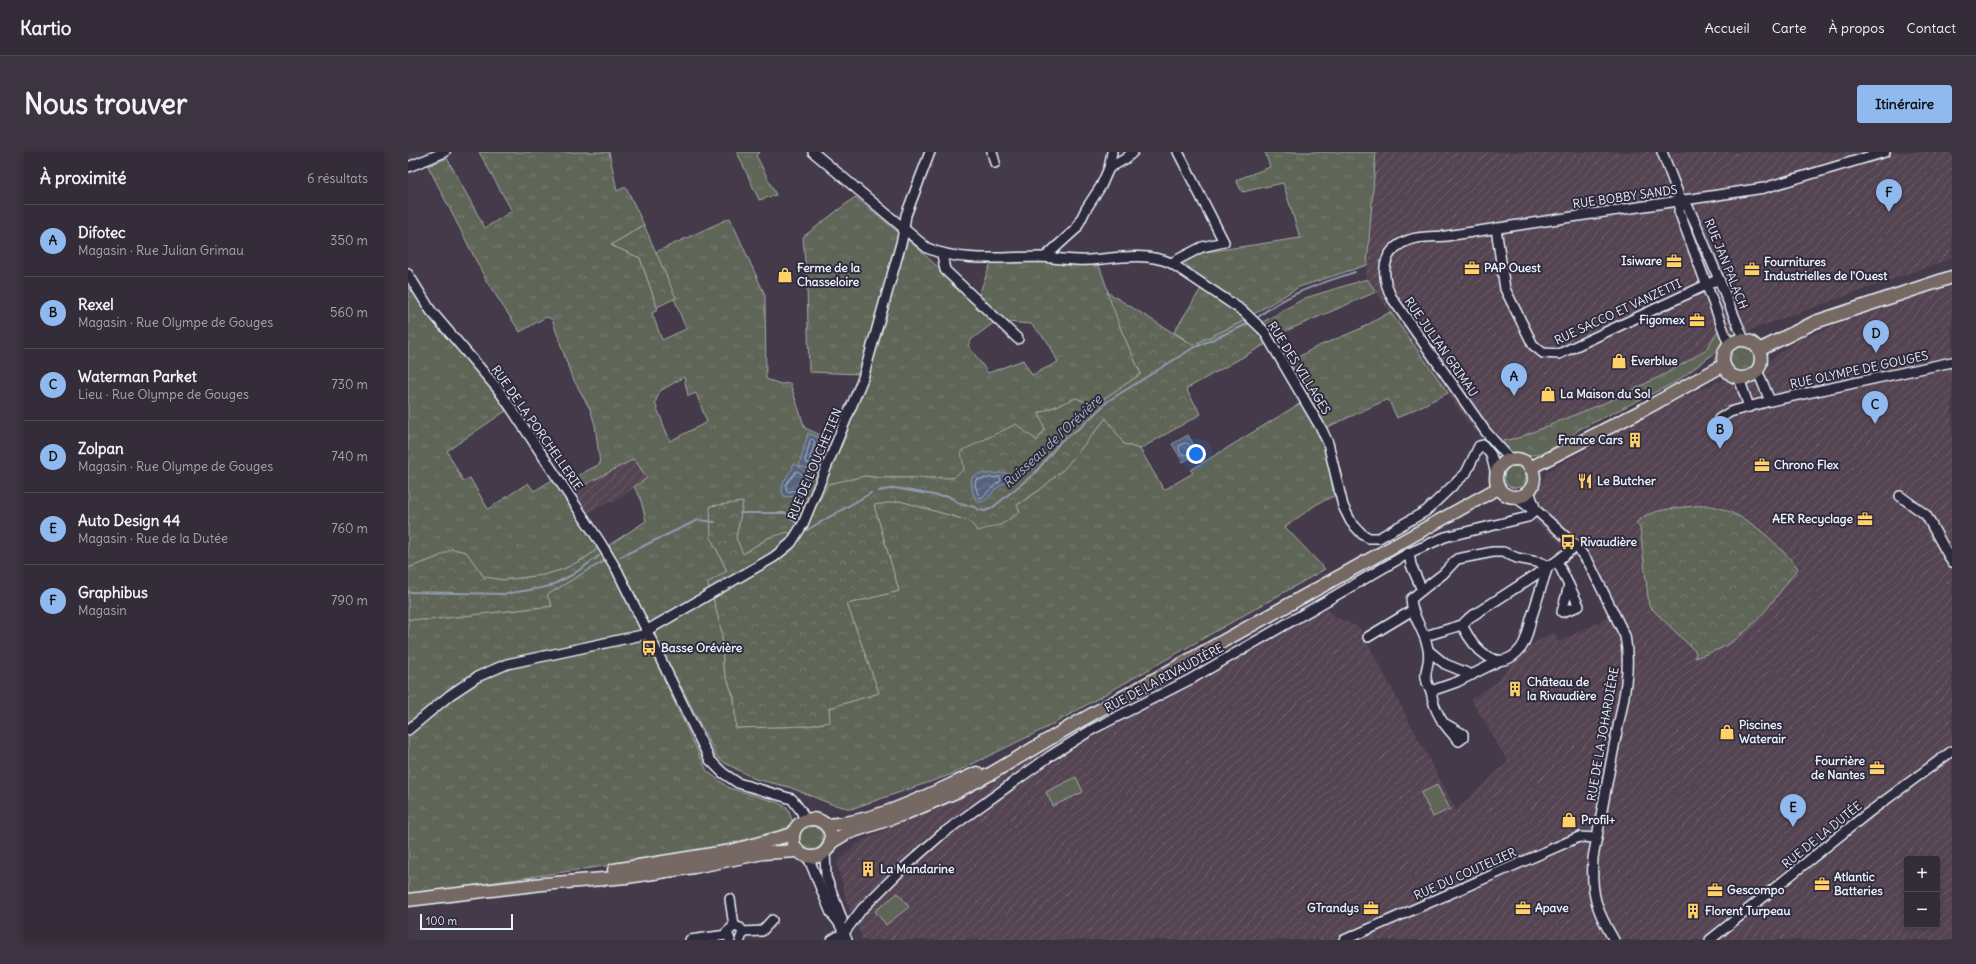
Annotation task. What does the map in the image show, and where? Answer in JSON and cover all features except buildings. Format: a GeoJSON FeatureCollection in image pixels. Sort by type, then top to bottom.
{"type":"FeatureCollection","features":[{"type":"Feature","properties":{"kind":"main road"},"geometry":{"type":"LineString","coordinates":[[1759,350],[1815,322],[1952,277]]}},
{"type":"Feature","properties":{"kind":"main road"},"geometry":{"type":"LineString","coordinates":[[1744,340],[1752,342],[1759,350],[1762,361],[1757,372],[1748,377],[1739,378],[1730,374],[1724,365],[1723,356],[1729,345],[1736,341],[1744,340]]}},
{"type":"Feature","properties":{"kind":"main road"},"geometry":{"type":"LineString","coordinates":[[1530,468],[1643,410],[1724,365]]}},
{"type":"Feature","properties":{"kind":"main road"},"geometry":{"type":"LineString","coordinates":[[408,900],[542,884],[627,877],[694,867],[763,853],[820,856],[845,834],[904,814],[956,792],[992,773],[1052,737],[1498,488],[1503,466],[1522,461],[1530,468],[1533,481],[1529,491],[1524,495],[1515,497],[1504,494],[1498,488]]}},
{"type":"Feature","properties":{"kind":"main road"},"geometry":{"type":"LineString","coordinates":[[826,825],[844,824],[873,816],[902,805],[941,789],[1052,737]]}},
{"type":"Feature","properties":{"kind":"main road"},"geometry":{"type":"LineString","coordinates":[[803,854],[793,843],[793,834],[796,827],[805,820],[819,820],[826,825],[831,835],[828,848]]}},
{"type":"Feature","properties":{"kind":"main road"},"geometry":{"type":"LineString","coordinates":[[542,884],[731,851],[793,834]]}},
{"type":"Feature","properties":{"kind":"main road"},"geometry":{"type":"LineString","coordinates":[[408,905],[447,895]]}},
{"type":"Feature","properties":{"kind":"street"},"geometry":{"type":"LineString","coordinates":[[408,167],[445,152]]}},
{"type":"Feature","properties":{"kind":"street","name":"RUE DES VILLAGES"},"geometry":{"type":"LineString","coordinates":[[813,152],[927,248],[942,254],[959,257],[1045,257],[1087,260],[1141,257],[1161,258],[1171,262],[1243,311],[1264,331],[1322,430],[1328,443],[1342,506],[1351,522],[1362,534],[1369,538],[1379,538],[1426,511],[1466,472],[1472,458]]}},
{"type":"Feature","properties":{"kind":"street","name":"RUE DE L'OUCHETIEN"},"geometry":{"type":"LineString","coordinates":[[408,730],[450,695],[477,677],[507,664],[647,633],[774,558],[792,543],[803,524],[863,378],[904,229],[906,215],[930,152]]}},
{"type":"Feature","properties":{"kind":"street"},"geometry":{"type":"LineString","coordinates":[[992,152],[995,163]]}},
{"type":"Feature","properties":{"kind":"street"},"geometry":{"type":"LineString","coordinates":[[1045,257],[1076,229],[1086,209],[1101,186],[1109,168],[1112,152]]}},
{"type":"Feature","properties":{"kind":"street"},"geometry":{"type":"LineString","coordinates":[[1109,168],[1133,152]]}},
{"type":"Feature","properties":{"kind":"street"},"geometry":{"type":"LineString","coordinates":[[1171,262],[1202,247],[1224,242],[1178,152]]}},
{"type":"Feature","properties":{"kind":"street","name":"RUE JAN PALACH"},"geometry":{"type":"LineString","coordinates":[[1662,152],[1681,201],[1688,207],[1696,224],[1744,340]]}},
{"type":"Feature","properties":{"kind":"street","name":"RUE BOBBY SANDS"},"geometry":{"type":"LineString","coordinates":[[1383,274],[1387,260],[1395,248],[1410,240],[1764,188],[1885,152]]}},
{"type":"Feature","properties":{"kind":"street","name":"RUE JAN PALACH"},"geometry":{"type":"LineString","coordinates":[[1681,201],[1679,211],[1729,345]]}},
{"type":"Feature","properties":{"kind":"street","name":"RUE SACCO ET VANZETTI"},"geometry":{"type":"LineString","coordinates":[[1496,228],[1505,289],[1533,345],[1543,353],[1559,354],[1719,279]]}},
{"type":"Feature","properties":{"kind":"street"},"geometry":{"type":"LineString","coordinates":[[942,254],[945,270],[1018,339]]}},
{"type":"Feature","properties":{"kind":"street","name":"RUE DE LA PORCHELLERIE"},"geometry":{"type":"LineString","coordinates":[[408,274],[431,311],[492,382],[511,408],[613,562],[703,749],[713,764],[722,773],[738,783],[792,799],[798,805],[805,820]]}},
{"type":"Feature","properties":{"kind":"street","name":"RUE JULIAN GRIMAU"},"geometry":{"type":"LineString","coordinates":[[1383,274],[1386,286],[1392,298],[1486,432],[1503,466]]}},
{"type":"Feature","properties":{"kind":"street","name":"RUE OLYMPE DE GOUGES"},"geometry":{"type":"LineString","coordinates":[[1719,419],[1730,412],[1770,401],[1952,362]]}},
{"type":"Feature","properties":{"kind":"street"},"geometry":{"type":"LineString","coordinates":[[1757,372],[1770,401]]}},
{"type":"Feature","properties":{"kind":"street"},"geometry":{"type":"LineString","coordinates":[[1739,378],[1749,407]]}},
{"type":"Feature","properties":{"kind":"street"},"geometry":{"type":"LineString","coordinates":[[1472,458],[1474,444],[1486,432]]}},
{"type":"Feature","properties":{"kind":"street"},"geometry":{"type":"LineString","coordinates":[[1472,458],[1479,446],[1484,445],[1491,455],[1503,466]]}},
{"type":"Feature","properties":{"kind":"street","name":"RUE DE LA JOHARDIÈRE"},"geometry":{"type":"LineString","coordinates":[[1529,491],[1536,510]]}},
{"type":"Feature","properties":{"kind":"street"},"geometry":{"type":"LineString","coordinates":[[1900,496],[1926,515],[1952,562]]}},
{"type":"Feature","properties":{"kind":"street","name":"RUE DE LA JOHARDIÈRE"},"geometry":{"type":"LineString","coordinates":[[1515,497],[1536,510],[1576,546],[1589,562],[1625,636],[1628,660],[1622,705],[1597,838],[1592,876],[1594,898],[1602,921],[1614,940]]}},
{"type":"Feature","properties":{"kind":"street","name":"RUE DE LA RIVAUDIÈRE"},"geometry":{"type":"LineString","coordinates":[[846,937],[862,909],[926,848],[963,818],[1050,756],[1107,722],[1191,680],[1409,554],[1445,537],[1528,517],[1536,510]]}},
{"type":"Feature","properties":{"kind":"street"},"geometry":{"type":"LineString","coordinates":[[1425,636],[1462,625],[1469,618],[1557,561],[1576,546]]}},
{"type":"Feature","properties":{"kind":"street"},"geometry":{"type":"LineString","coordinates":[[1442,722],[1434,707],[1431,691],[1425,677],[1429,651],[1425,636],[1411,611],[1411,599],[1444,574],[1457,558],[1503,552],[1517,558],[1542,563],[1548,566]]}},
{"type":"Feature","properties":{"kind":"street"},"geometry":{"type":"LineString","coordinates":[[1409,554],[1411,565],[1422,590]]}},
{"type":"Feature","properties":{"kind":"street"},"geometry":{"type":"LineString","coordinates":[[1557,561],[1569,585]]}},
{"type":"Feature","properties":{"kind":"street"},"geometry":{"type":"LineString","coordinates":[[1431,691],[1472,675],[1508,658],[1521,647],[1548,566]]}},
{"type":"Feature","properties":{"kind":"street"},"geometry":{"type":"LineString","coordinates":[[1368,637],[1411,611]]}},
{"type":"Feature","properties":{"kind":"street"},"geometry":{"type":"LineString","coordinates":[[1462,625],[1482,654],[1499,661]]}},
{"type":"Feature","properties":{"kind":"street"},"geometry":{"type":"LineString","coordinates":[[1429,651],[1445,664],[1472,675]]}},
{"type":"Feature","properties":{"kind":"street","name":"RUE DE LA DUTÉE"},"geometry":{"type":"LineString","coordinates":[[1710,940],[1868,813],[1952,751]]}},
{"type":"Feature","properties":{"kind":"street","name":"RUE DU COUTELIER"},"geometry":{"type":"LineString","coordinates":[[1344,940],[1579,837],[1597,838]]}},
{"type":"Feature","properties":{"kind":"street"},"geometry":{"type":"LineString","coordinates":[[828,848],[826,877],[842,919],[839,923]]}},
{"type":"Feature","properties":{"kind":"street"},"geometry":{"type":"LineString","coordinates":[[803,854],[831,913],[839,923],[846,937],[832,940]]}},
{"type":"Feature","properties":{"kind":"street"},"geometry":{"type":"LineString","coordinates":[[730,899],[734,926]]}},
{"type":"Feature","properties":{"kind":"street"},"geometry":{"type":"LineString","coordinates":[[734,926],[740,928],[742,936],[762,930],[772,920]]}},
{"type":"Feature","properties":{"kind":"street"},"geometry":{"type":"LineString","coordinates":[[690,940],[728,937],[729,929],[734,926]]}},
{"type":"Feature","properties":{"kind":"shaded area"},"geometry":{"type":"Polygon","coordinates":[[[1376,152],[1952,152],[1952,258],[1737,335],[1724,342],[1719,330],[1705,351],[1667,373],[1614,399],[1518,438],[1502,441],[1474,431],[1366,278],[1376,152]]]}},
{"type":"Feature","properties":{"kind":"shaded area"},"geometry":{"type":"Polygon","coordinates":[[[1952,283],[1952,940],[863,940],[846,900],[837,863],[858,843],[1325,608],[1335,617],[1359,627],[1456,810],[1508,762],[1471,699],[1496,682],[1527,647],[1554,632],[1558,642],[1609,617],[1585,565],[1535,521],[1537,491],[1547,472],[1670,402],[1725,379],[1742,383],[1750,381],[1764,373],[1768,362],[1795,341],[1952,283]]]}},
{"type":"Feature","properties":{"kind":"shaded area"},"geometry":{"type":"Polygon","coordinates":[[[634,459],[647,478],[613,503],[610,501],[588,513],[573,491],[634,459]]]}},
{"type":"Feature","properties":{"kind":"green space"},"geometry":{"type":"Polygon","coordinates":[[[479,152],[609,152],[617,191],[626,187],[644,225],[611,245],[640,258],[658,310],[652,313],[662,340],[686,329],[656,252],[730,218],[765,295],[766,379],[781,384],[790,383],[805,428],[829,439],[841,448],[868,376],[860,374],[809,372],[807,285],[803,237],[855,197],[914,245],[996,321],[972,339],[968,345],[988,373],[1023,360],[1032,375],[1058,362],[1048,342],[1031,324],[1005,322],[978,297],[992,260],[1098,262],[1122,332],[1141,374],[1097,403],[1086,402],[1076,398],[1039,413],[1045,429],[1037,441],[964,470],[953,478],[881,478],[865,476],[804,532],[798,542],[768,538],[743,554],[736,538],[743,502],[711,538],[727,571],[713,597],[722,633],[723,667],[734,698],[736,728],[806,726],[829,722],[829,708],[879,693],[847,604],[899,591],[874,505],[900,501],[969,521],[1016,506],[1041,489],[1065,468],[1107,417],[1124,444],[1140,449],[1164,490],[1193,473],[1191,470],[1304,401],[1325,445],[1334,496],[1317,504],[1285,527],[1325,569],[1046,728],[950,775],[851,809],[831,804],[789,787],[755,779],[725,763],[717,757],[681,686],[669,691],[707,771],[729,788],[776,802],[787,807],[794,825],[789,830],[778,835],[699,852],[408,895],[408,619],[428,620],[552,606],[547,595],[593,567],[615,557],[609,545],[646,521],[640,497],[634,487],[647,478],[634,459],[573,491],[567,481],[600,464],[595,425],[590,409],[571,375],[552,319],[546,317],[520,332],[487,282],[428,166],[447,158],[485,228],[512,211],[479,152]],[[684,377],[660,391],[655,403],[670,441],[707,422],[696,393],[688,396],[684,377]]]}},
{"type":"Feature","properties":{"kind":"green space"},"geometry":{"type":"Polygon","coordinates":[[[737,152],[760,152],[756,155],[776,195],[759,200],[737,152]]]}},
{"type":"Feature","properties":{"kind":"green space"},"geometry":{"type":"Polygon","coordinates":[[[1265,152],[1376,152],[1367,265],[1299,287],[1254,314],[1195,274],[1181,259],[1193,254],[1300,238],[1283,183],[1242,192],[1236,180],[1270,167],[1265,152]]]}},
{"type":"Feature","properties":{"kind":"green space"},"geometry":{"type":"Polygon","coordinates":[[[644,225],[676,298],[657,307],[640,258],[611,245],[644,225]]]}},
{"type":"Feature","properties":{"kind":"green space"},"geometry":{"type":"Polygon","coordinates":[[[1367,279],[1376,292],[1272,337],[1263,322],[1305,298],[1367,279]]]}},
{"type":"Feature","properties":{"kind":"green space"},"geometry":{"type":"Polygon","coordinates":[[[408,287],[487,383],[507,410],[447,451],[463,481],[470,478],[488,509],[528,483],[534,491],[554,479],[598,548],[587,557],[564,569],[544,575],[504,580],[484,577],[466,552],[452,549],[436,558],[408,568],[408,287]]]}},
{"type":"Feature","properties":{"kind":"green space"},"geometry":{"type":"Polygon","coordinates":[[[1202,287],[1248,319],[1193,345],[1174,332],[1202,287]]]}},
{"type":"Feature","properties":{"kind":"green space"},"geometry":{"type":"Polygon","coordinates":[[[1107,292],[1193,345],[1248,319],[1266,344],[1186,389],[1201,414],[1140,449],[1124,444],[1106,418],[1065,468],[1041,489],[1017,505],[1020,512],[1002,524],[978,531],[969,521],[900,501],[874,505],[899,591],[847,604],[879,693],[829,708],[830,722],[806,726],[736,728],[734,698],[723,667],[722,633],[713,597],[707,583],[727,571],[711,538],[710,506],[743,502],[736,538],[743,554],[768,538],[788,532],[798,541],[828,484],[865,476],[881,478],[953,478],[964,469],[961,451],[1016,424],[1037,441],[1045,429],[1039,413],[1076,398],[1086,402],[1097,403],[1141,374],[1122,332],[1107,292]]]}},
{"type":"Feature","properties":{"kind":"green space"},"geometry":{"type":"Polygon","coordinates":[[[1390,312],[1448,393],[1397,418],[1388,399],[1326,428],[1288,363],[1314,348],[1360,329],[1390,312]]]}},
{"type":"Feature","properties":{"kind":"green space"},"geometry":{"type":"Polygon","coordinates":[[[1719,329],[1724,342],[1720,349],[1676,382],[1578,430],[1567,441],[1555,448],[1524,456],[1508,451],[1502,441],[1518,438],[1614,399],[1667,373],[1705,351],[1719,329]]]}},
{"type":"Feature","properties":{"kind":"green space"},"geometry":{"type":"Polygon","coordinates":[[[1743,345],[1753,349],[1757,359],[1753,369],[1743,373],[1733,369],[1729,359],[1733,349],[1743,345]]]}},
{"type":"Feature","properties":{"kind":"green space"},"geometry":{"type":"Polygon","coordinates":[[[1511,466],[1519,466],[1526,473],[1526,481],[1519,488],[1511,488],[1504,481],[1504,473],[1511,466]]]}},
{"type":"Feature","properties":{"kind":"green space"},"geometry":{"type":"Polygon","coordinates":[[[1706,505],[1734,514],[1758,528],[1779,547],[1798,568],[1767,609],[1739,637],[1725,646],[1695,658],[1696,652],[1649,606],[1640,528],[1636,523],[1641,518],[1658,511],[1706,505]]]}},
{"type":"Feature","properties":{"kind":"green space"},"geometry":{"type":"Polygon","coordinates":[[[598,548],[604,561],[547,595],[552,606],[428,620],[408,619],[408,568],[436,558],[452,549],[466,552],[484,577],[504,580],[544,575],[564,569],[587,557],[598,548]]]}},
{"type":"Feature","properties":{"kind":"green space"},"geometry":{"type":"Polygon","coordinates":[[[1076,777],[1083,792],[1053,806],[1046,792],[1076,777]]]}},
{"type":"Feature","properties":{"kind":"green space"},"geometry":{"type":"Polygon","coordinates":[[[1437,785],[1450,809],[1433,817],[1421,793],[1437,785]]]}},
{"type":"Feature","properties":{"kind":"green space"},"geometry":{"type":"Polygon","coordinates":[[[811,826],[820,829],[823,838],[820,847],[811,850],[802,847],[799,838],[802,829],[811,826]]]}},
{"type":"Feature","properties":{"kind":"green space"},"geometry":{"type":"Polygon","coordinates":[[[898,893],[909,907],[886,925],[875,911],[898,893]]]}},
{"type":"Feature","properties":{"kind":"water"},"geometry":{"type":"Polygon","coordinates":[[[808,433],[821,438],[811,469],[799,466],[808,433]]]}},
{"type":"Feature","properties":{"kind":"water"},"geometry":{"type":"Polygon","coordinates":[[[1188,435],[1198,453],[1183,462],[1172,444],[1188,435]]]}},
{"type":"Feature","properties":{"kind":"water"},"geometry":{"type":"Polygon","coordinates":[[[795,463],[808,474],[810,478],[803,494],[788,497],[784,496],[782,492],[783,485],[793,468],[792,465],[795,463]]]}},
{"type":"Feature","properties":{"kind":"water"},"geometry":{"type":"Polygon","coordinates":[[[1005,473],[1018,476],[998,487],[984,501],[978,502],[972,490],[972,477],[979,474],[1005,473]]]}},
{"type":"Feature","properties":{"kind":"waterway","name":"Ruisseau de l'Orévière"},"geometry":{"type":"LineString","coordinates":[[1258,317],[1292,295],[1355,272]]}},
{"type":"Feature","properties":{"kind":"waterway","name":"Ruisseau de l'Orévière"},"geometry":{"type":"LineString","coordinates":[[879,491],[895,488],[939,496],[948,496],[960,504],[975,507],[979,510],[985,511],[992,508],[1035,473],[1061,441],[1081,427],[1108,401],[1193,348],[1250,323]]}},
{"type":"Feature","properties":{"kind":"waterway","name":"Ruisseau de l'Orévière"},"geometry":{"type":"LineString","coordinates":[[807,530],[871,493]]}},
{"type":"Feature","properties":{"kind":"waterway","name":"Ruisseau de l'Orévière"},"geometry":{"type":"LineString","coordinates":[[740,513],[786,513],[797,524]]}},
{"type":"Feature","properties":{"kind":"waterway","name":"Ruisseau de l'Orévière"},"geometry":{"type":"LineString","coordinates":[[620,557],[698,520],[715,522]]}},
{"type":"Feature","properties":{"kind":"waterway","name":"Ruisseau de l'Orévière"},"geometry":{"type":"LineString","coordinates":[[408,592],[504,594],[536,589],[550,586],[572,575],[599,556]]}},
{"type":"Feature","properties":{"kind":"place","name":"Graphibus"},"geometry":{"type":"Point","coordinates":[1889,212]}},
{"type":"Feature","properties":{"kind":"place","name":"Isiware"},"geometry":{"type":"Point","coordinates":[1674,261]}},
{"type":"Feature","properties":{"kind":"place","name":"PAP Ouest"},"geometry":{"type":"Point","coordinates":[1472,268]}},
{"type":"Feature","properties":{"kind":"place","name":"Fournitures Industrielles de l'Ouest"},"geometry":{"type":"Point","coordinates":[1752,269]}},
{"type":"Feature","properties":{"kind":"place","name":"Ferme de la Chasseloire"},"geometry":{"type":"Point","coordinates":[785,275]}},
{"type":"Feature","properties":{"kind":"place","name":"Figomex"},"geometry":{"type":"Point","coordinates":[1697,320]}},
{"type":"Feature","properties":{"kind":"place","name":"Zolpan"},"geometry":{"type":"Point","coordinates":[1876,353]}},
{"type":"Feature","properties":{"kind":"place","name":"Everblue"},"geometry":{"type":"Point","coordinates":[1619,361]}},
{"type":"Feature","properties":{"kind":"place","name":"La Maison du Sol"},"geometry":{"type":"Point","coordinates":[1548,394]}},
{"type":"Feature","properties":{"kind":"place","name":"Difotec"},"geometry":{"type":"Point","coordinates":[1514,396]}},
{"type":"Feature","properties":{"kind":"place","name":"Waterman Parket"},"geometry":{"type":"Point","coordinates":[1875,424]}},
{"type":"Feature","properties":{"kind":"place","name":"France Cars"},"geometry":{"type":"Point","coordinates":[1635,440]}},
{"type":"Feature","properties":{"kind":"place","name":"Rexel"},"geometry":{"type":"Point","coordinates":[1720,449]}},
{"type":"Feature","properties":{"kind":"place","name":"Chrono Flex"},"geometry":{"type":"Point","coordinates":[1762,465]}},
{"type":"Feature","properties":{"kind":"place","name":"Le Butcher"},"geometry":{"type":"Point","coordinates":[1585,481]}},
{"type":"Feature","properties":{"kind":"place","name":"AER Recyclage"},"geometry":{"type":"Point","coordinates":[1865,519]}},
{"type":"Feature","properties":{"kind":"place","name":"Rivaudière"},"geometry":{"type":"Point","coordinates":[1568,542]}},
{"type":"Feature","properties":{"kind":"place","name":"Basse Orévière"},"geometry":{"type":"Point","coordinates":[649,648]}},
{"type":"Feature","properties":{"kind":"place","name":"Château de la Rivaudière"},"geometry":{"type":"Point","coordinates":[1515,689]}},
{"type":"Feature","properties":{"kind":"place","name":"Piscines Waterair"},"geometry":{"type":"Point","coordinates":[1727,732]}},
{"type":"Feature","properties":{"kind":"place","name":"Fourrière de Nantes"},"geometry":{"type":"Point","coordinates":[1877,768]}},
{"type":"Feature","properties":{"kind":"place","name":"Profil+"},"geometry":{"type":"Point","coordinates":[1569,820]}},
{"type":"Feature","properties":{"kind":"place","name":"Auto Design 44"},"geometry":{"type":"Point","coordinates":[1793,827]}},
{"type":"Feature","properties":{"kind":"place","name":"La Mandarine"},"geometry":{"type":"Point","coordinates":[868,869]}},
{"type":"Feature","properties":{"kind":"place","name":"Atlantic Batteries"},"geometry":{"type":"Point","coordinates":[1822,884]}},
{"type":"Feature","properties":{"kind":"place","name":"Gescompo"},"geometry":{"type":"Point","coordinates":[1715,890]}},
{"type":"Feature","properties":{"kind":"place","name":"GTrandys"},"geometry":{"type":"Point","coordinates":[1371,908]}},
{"type":"Feature","properties":{"kind":"place","name":"Apave"},"geometry":{"type":"Point","coordinates":[1523,908]}},
{"type":"Feature","properties":{"kind":"place","name":"Florent Turpeau"},"geometry":{"type":"Point","coordinates":[1693,911]}}]}
